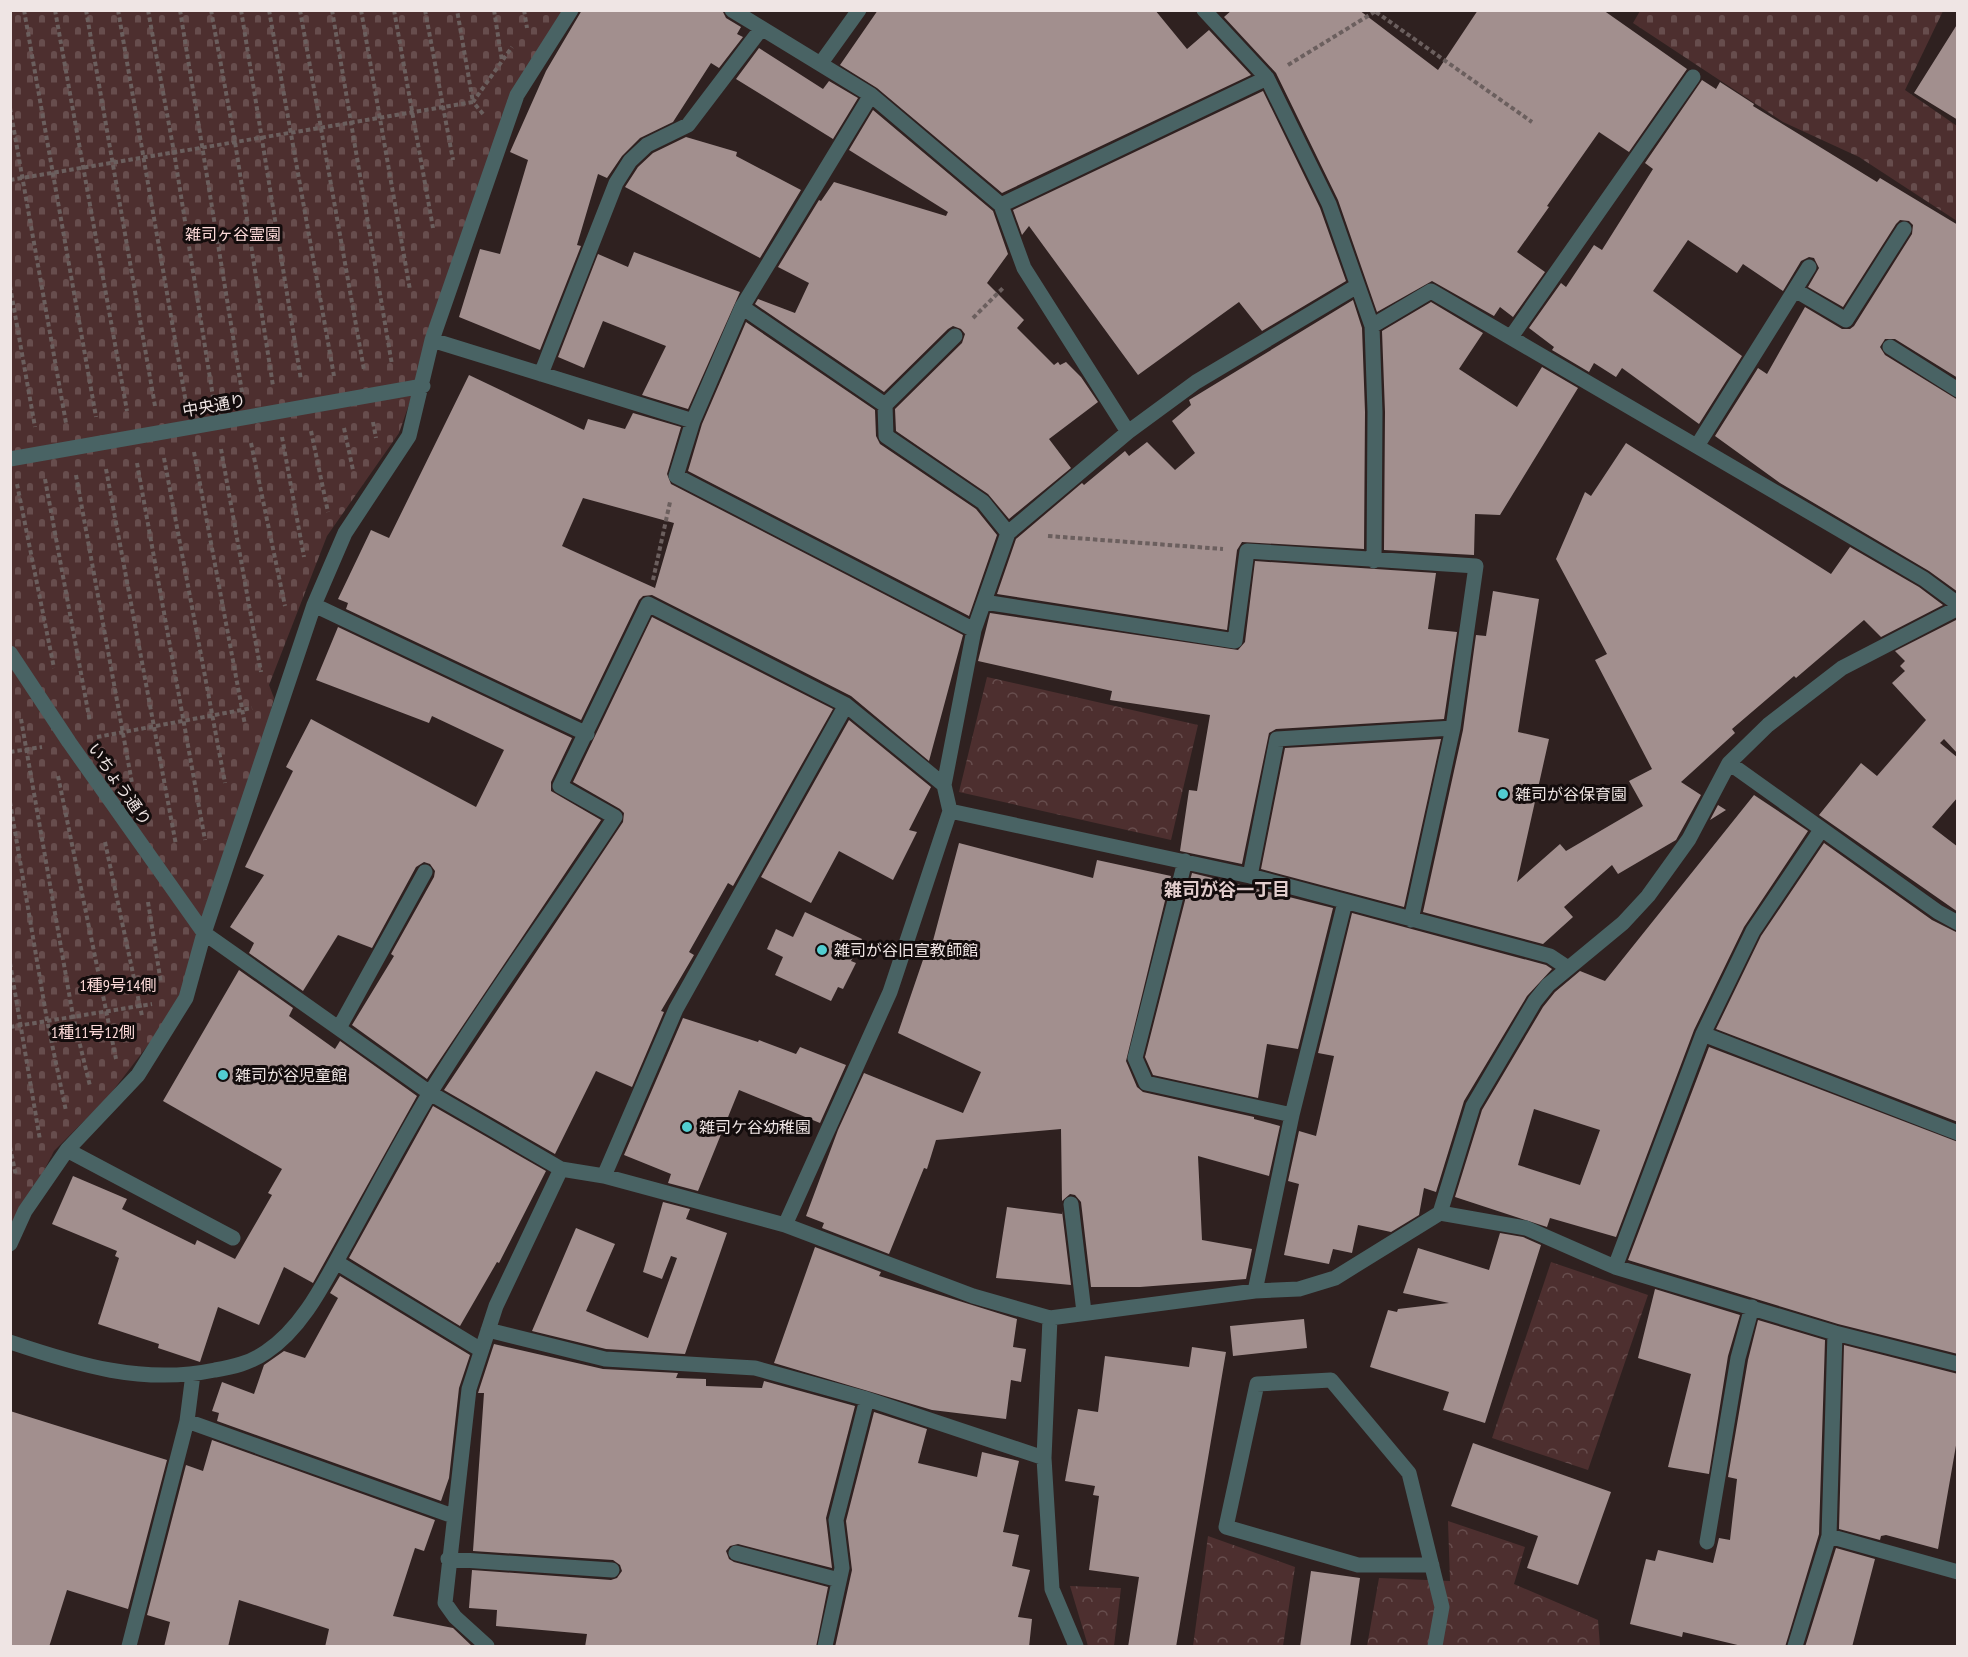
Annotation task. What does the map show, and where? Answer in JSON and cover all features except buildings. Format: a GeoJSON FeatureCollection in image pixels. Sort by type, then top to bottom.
{"type":"FeatureCollection","features":[{"type":"Feature","properties":{"kind":"street"},"geometry":{"type":"LineString","coordinates":[[10,1244],[25,1211],[67,1150],[119,1097],[156,1050],[186,998],[274,704],[345,532],[410,436],[432,340],[517,95],[571,10]]}},
{"type":"Feature","properties":{"kind":"street"},"geometry":{"type":"LineString","coordinates":[[732,10],[871,95],[1001,206],[1024,268],[1128,432]]}},
{"type":"Feature","properties":{"kind":"street"},"geometry":{"type":"LineString","coordinates":[[821,63],[859,10]]}},
{"type":"Feature","properties":{"kind":"street"},"geometry":{"type":"LineString","coordinates":[[1204,10],[1267,78],[1329,204],[1372,326],[1376,412],[1374,561]]}},
{"type":"Feature","properties":{"kind":"street"},"geometry":{"type":"LineString","coordinates":[[541,374],[616,183],[630,161],[647,145],[688,125],[761,29]]}},
{"type":"Feature","properties":{"kind":"street"},"geometry":{"type":"LineString","coordinates":[[1511,337],[1693,77]]}},
{"type":"Feature","properties":{"kind":"street"},"geometry":{"type":"LineString","coordinates":[[1001,206],[1267,78]]}},
{"type":"Feature","properties":{"kind":"street"},"geometry":{"type":"LineString","coordinates":[[871,95],[742,307],[693,421],[676,476],[974,630]]}},
{"type":"Feature","properties":{"kind":"street"},"geometry":{"type":"LineString","coordinates":[[1795,290],[1846,320],[1904,229]]}},
{"type":"Feature","properties":{"kind":"street"},"geometry":{"type":"LineString","coordinates":[[1697,446],[1809,267]]}},
{"type":"Feature","properties":{"kind":"street"},"geometry":{"type":"LineString","coordinates":[[785,1225],[890,992],[950,811],[944,784],[974,630],[1008,533],[1128,432],[1196,382],[1357,286]]}},
{"type":"Feature","properties":{"kind":"street"},"geometry":{"type":"LineString","coordinates":[[487,1647],[455,1617],[445,1603],[448,1559],[469,1389],[496,1306],[561,1169],[604,1176],[785,1225],[973,1296],[1050,1318],[1256,1291],[1299,1289],[1335,1278],[1440,1213],[1473,1106],[1535,1001],[1568,968],[1623,923],[1648,896],[1689,839],[1729,763],[1768,725],[1842,668],[1958,606],[1924,579],[1431,291],[1372,326]]}},
{"type":"Feature","properties":{"kind":"street"},"geometry":{"type":"LineString","coordinates":[[742,307],[885,405]]}},
{"type":"Feature","properties":{"kind":"street"},"geometry":{"type":"LineString","coordinates":[[955,336],[885,405],[886,436],[983,502],[1008,533]]}},
{"type":"Feature","properties":{"kind":"street"},"geometry":{"type":"LineString","coordinates":[[432,340],[693,421]]}},
{"type":"Feature","properties":{"kind":"street"},"geometry":{"type":"LineString","coordinates":[[1890,347],[1958,390]]}},
{"type":"Feature","properties":{"kind":"street","name":"中央通り"},"geometry":{"type":"LineString","coordinates":[[11,459],[423,386]]}},
{"type":"Feature","properties":{"kind":"street"},"geometry":{"type":"LineString","coordinates":[[984,602],[1235,641],[1247,551],[1476,566],[1453,728],[1411,920]]}},
{"type":"Feature","properties":{"kind":"street"},"geometry":{"type":"LineString","coordinates":[[10,1342],[79,1365],[135,1376],[194,1374],[241,1365],[265,1353],[285,1337],[305,1313],[336,1262],[430,1093],[615,817],[560,786],[648,604],[846,705],[944,784]]}},
{"type":"Feature","properties":{"kind":"street"},"geometry":{"type":"LineString","coordinates":[[314,605],[587,734]]}},
{"type":"Feature","properties":{"kind":"street","name":"いちょう通り"},"geometry":{"type":"LineString","coordinates":[[10,653],[69,742],[204,933],[430,1093],[561,1169]]}},
{"type":"Feature","properties":{"kind":"street"},"geometry":{"type":"LineString","coordinates":[[604,1176],[676,1009],[846,705]]}},
{"type":"Feature","properties":{"kind":"street"},"geometry":{"type":"LineString","coordinates":[[1250,876],[1277,739],[1453,728]]}},
{"type":"Feature","properties":{"kind":"street"},"geometry":{"type":"LineString","coordinates":[[1729,763],[1938,912],[1958,922]]}},
{"type":"Feature","properties":{"kind":"street"},"geometry":{"type":"LineString","coordinates":[[950,811],[1250,876],[1550,956],[1568,968]]}},
{"type":"Feature","properties":{"kind":"street"},"geometry":{"type":"LineString","coordinates":[[1615,1267],[1703,1034],[1753,931],[1821,830]]}},
{"type":"Feature","properties":{"kind":"street"},"geometry":{"type":"LineString","coordinates":[[1185,861],[1135,1058],[1146,1083],[1292,1115]]}},
{"type":"Feature","properties":{"kind":"street"},"geometry":{"type":"LineString","coordinates":[[339,1028],[425,872]]}},
{"type":"Feature","properties":{"kind":"street"},"geometry":{"type":"LineString","coordinates":[[1256,1291],[1292,1115],[1345,902]]}},
{"type":"Feature","properties":{"kind":"street"},"geometry":{"type":"LineString","coordinates":[[1703,1034],[1958,1133]]}},
{"type":"Feature","properties":{"kind":"street"},"geometry":{"type":"LineString","coordinates":[[67,1150],[233,1238]]}},
{"type":"Feature","properties":{"kind":"street"},"geometry":{"type":"LineString","coordinates":[[1071,1204],[1084,1312]]}},
{"type":"Feature","properties":{"kind":"street"},"geometry":{"type":"LineString","coordinates":[[1440,1213],[1526,1228],[1615,1267],[1835,1333],[1958,1364]]}},
{"type":"Feature","properties":{"kind":"street"},"geometry":{"type":"LineString","coordinates":[[336,1262],[482,1350]]}},
{"type":"Feature","properties":{"kind":"street"},"geometry":{"type":"LineString","coordinates":[[1707,1542],[1738,1358],[1752,1307]]}},
{"type":"Feature","properties":{"kind":"street"},"geometry":{"type":"LineString","coordinates":[[1050,1318],[1044,1458],[1052,1589],[1076,1647]]}},
{"type":"Feature","properties":{"kind":"street"},"geometry":{"type":"LineString","coordinates":[[488,1330],[605,1359],[755,1368],[867,1399],[1044,1458]]}},
{"type":"Feature","properties":{"kind":"street"},"geometry":{"type":"LineString","coordinates":[[1795,1647],[1829,1536],[1835,1333]]}},
{"type":"Feature","properties":{"kind":"street"},"geometry":{"type":"LineString","coordinates":[[129,1647],[187,1421],[194,1374]]}},
{"type":"Feature","properties":{"kind":"street"},"geometry":{"type":"LineString","coordinates":[[1431,1565],[1358,1565],[1226,1527],[1257,1384],[1331,1380],[1409,1473],[1442,1606],[1435,1647]]}},
{"type":"Feature","properties":{"kind":"street"},"geometry":{"type":"LineString","coordinates":[[825,1647],[842,1568],[836,1520],[867,1399]]}},
{"type":"Feature","properties":{"kind":"street"},"geometry":{"type":"LineString","coordinates":[[187,1421],[453,1516]]}},
{"type":"Feature","properties":{"kind":"street"},"geometry":{"type":"LineString","coordinates":[[1829,1536],[1958,1572]]}},
{"type":"Feature","properties":{"kind":"street"},"geometry":{"type":"LineString","coordinates":[[736,1553],[839,1580]]}},
{"type":"Feature","properties":{"kind":"street"},"geometry":{"type":"LineString","coordinates":[[448,1559],[612,1570]]}},
{"type":"Feature","properties":{"kind":"path"},"geometry":{"type":"LineString","coordinates":[[24,10],[177,853]]}},
{"type":"Feature","properties":{"kind":"path"},"geometry":{"type":"LineString","coordinates":[[54,10],[205,840]]}},
{"type":"Feature","properties":{"kind":"path"},"geometry":{"type":"LineString","coordinates":[[86,10],[159,433],[226,788]]}},
{"type":"Feature","properties":{"kind":"path"},"geometry":{"type":"LineString","coordinates":[[118,10],[190,428],[242,710]]}},
{"type":"Feature","properties":{"kind":"path"},"geometry":{"type":"LineString","coordinates":[[69,742],[274,704],[217,423],[174,152],[148,10]]}},
{"type":"Feature","properties":{"kind":"path"},"geometry":{"type":"LineString","coordinates":[[180,10],[204,147],[246,418],[286,609]]}},
{"type":"Feature","properties":{"kind":"path"},"geometry":{"type":"LineString","coordinates":[[211,10],[235,142],[277,412],[305,560]]}},
{"type":"Feature","properties":{"kind":"path"},"geometry":{"type":"LineString","coordinates":[[241,10],[306,407],[329,519]]}},
{"type":"Feature","properties":{"kind":"path"},"geometry":{"type":"LineString","coordinates":[[269,10],[355,481]]}},
{"type":"Feature","properties":{"kind":"path"},"geometry":{"type":"LineString","coordinates":[[300,10],[378,449]]}},
{"type":"Feature","properties":{"kind":"path"},"geometry":{"type":"LineString","coordinates":[[332,10],[397,391]]}},
{"type":"Feature","properties":{"kind":"path"},"geometry":{"type":"LineString","coordinates":[[361,10],[411,290]]}},
{"type":"Feature","properties":{"kind":"path"},"geometry":{"type":"LineString","coordinates":[[394,10],[433,228]]}},
{"type":"Feature","properties":{"kind":"path"},"geometry":{"type":"LineString","coordinates":[[425,10],[441,107],[453,160]]}},
{"type":"Feature","properties":{"kind":"path"},"geometry":{"type":"LineString","coordinates":[[457,10],[474,102]]}},
{"type":"Feature","properties":{"kind":"path"},"geometry":{"type":"LineString","coordinates":[[494,10],[502,62]]}},
{"type":"Feature","properties":{"kind":"path"},"geometry":{"type":"LineString","coordinates":[[524,10],[527,28]]}},
{"type":"Feature","properties":{"kind":"path"},"geometry":{"type":"LineString","coordinates":[[1267,78],[1377,11],[1532,122]]}},
{"type":"Feature","properties":{"kind":"path"},"geometry":{"type":"LineString","coordinates":[[521,36],[533,19]]}},
{"type":"Feature","properties":{"kind":"path"},"geometry":{"type":"LineString","coordinates":[[10,180],[474,102],[514,45]]}},
{"type":"Feature","properties":{"kind":"path"},"geometry":{"type":"LineString","coordinates":[[10,108],[122,733]]}},
{"type":"Feature","properties":{"kind":"path"},"geometry":{"type":"LineString","coordinates":[[955,336],[1024,268]]}},
{"type":"Feature","properties":{"kind":"path"},"geometry":{"type":"LineString","coordinates":[[10,286],[92,738]]}},
{"type":"Feature","properties":{"kind":"path"},"geometry":{"type":"LineString","coordinates":[[11,459],[55,674]]}},
{"type":"Feature","properties":{"kind":"path"},"geometry":{"type":"LineString","coordinates":[[648,604],[676,476]]}},
{"type":"Feature","properties":{"kind":"path"},"geometry":{"type":"LineString","coordinates":[[1008,533],[1247,551]]}},
{"type":"Feature","properties":{"kind":"path"},"geometry":{"type":"LineString","coordinates":[[26,749],[73,1016],[92,1095]]}},
{"type":"Feature","properties":{"kind":"path"},"geometry":{"type":"LineString","coordinates":[[57,769],[118,1067]]}},
{"type":"Feature","properties":{"kind":"path"},"geometry":{"type":"LineString","coordinates":[[10,802],[47,1020],[68,1119]]}},
{"type":"Feature","properties":{"kind":"path"},"geometry":{"type":"LineString","coordinates":[[105,838],[140,1006]]}},
{"type":"Feature","properties":{"kind":"path"},"geometry":{"type":"LineString","coordinates":[[147,897],[162,990]]}},
{"type":"Feature","properties":{"kind":"path"},"geometry":{"type":"LineString","coordinates":[[10,963],[42,1152]]}},
{"type":"Feature","properties":{"kind":"path"},"geometry":{"type":"LineString","coordinates":[[10,1027],[156,1003]]}},
{"type":"Feature","properties":{"kind":"green space","name":"雑司ヶ谷霊園"},"geometry":{"type":"Polygon","coordinates":[[[11,11],[576,11],[517,95],[399,433],[327,536],[269,685],[274,698],[270,714],[185,997],[108,1097],[54,1151],[11,1235],[11,11]]]}},
{"type":"Feature","properties":{"kind":"green space"},"geometry":{"type":"Polygon","coordinates":[[[1640,11],[1943,11],[1905,90],[1957,126],[1957,221],[1859,157],[1783,122],[1633,23],[1640,11]]]}},
{"type":"Feature","properties":{"kind":"green space"},"geometry":{"type":"Polygon","coordinates":[[[987,677],[1198,725],[1171,840],[959,792],[987,677]]]}},
{"type":"Feature","properties":{"kind":"green space"},"geometry":{"type":"Polygon","coordinates":[[[1551,1262],[1648,1295],[1588,1470],[1492,1438],[1551,1262]]]}},
{"type":"Feature","properties":{"kind":"green space"},"geometry":{"type":"Polygon","coordinates":[[[1448,1521],[1525,1547],[1514,1584],[1598,1620],[1600,1646],[1367,1646],[1379,1578],[1450,1581],[1448,1521]]]}},
{"type":"Feature","properties":{"kind":"green space"},"geometry":{"type":"Polygon","coordinates":[[[1208,1536],[1295,1567],[1283,1646],[1193,1646],[1208,1536]]]}},
{"type":"Feature","properties":{"kind":"green space"},"geometry":{"type":"Polygon","coordinates":[[[1070,1586],[1121,1588],[1114,1646],[1088,1646],[1070,1586]]]}},
{"type":"Feature","properties":{"kind":"place","name":"雑司が谷保育園"},"geometry":{"type":"Point","coordinates":[1503,794]}},
{"type":"Feature","properties":{"kind":"place","name":"雑司が谷旧宣教師館"},"geometry":{"type":"Point","coordinates":[822,950]}},
{"type":"Feature","properties":{"kind":"place","name":"雑司が谷児童館"},"geometry":{"type":"Point","coordinates":[223,1075]}},
{"type":"Feature","properties":{"kind":"place","name":"雑司ケ谷幼稚園"},"geometry":{"type":"Point","coordinates":[687,1127]}},
{"type":"Feature","properties":{"kind":"district","name":"雑司が谷一丁目"},"geometry":{"type":"Point","coordinates":[1227,889]}},
{"type":"Feature","properties":{"kind":"park label","name":"1種9号14側"},"geometry":{"type":"Point","coordinates":[118,985]}},
{"type":"Feature","properties":{"kind":"park label","name":"1種11号12側"},"geometry":{"type":"Point","coordinates":[93,1032]}}]}
